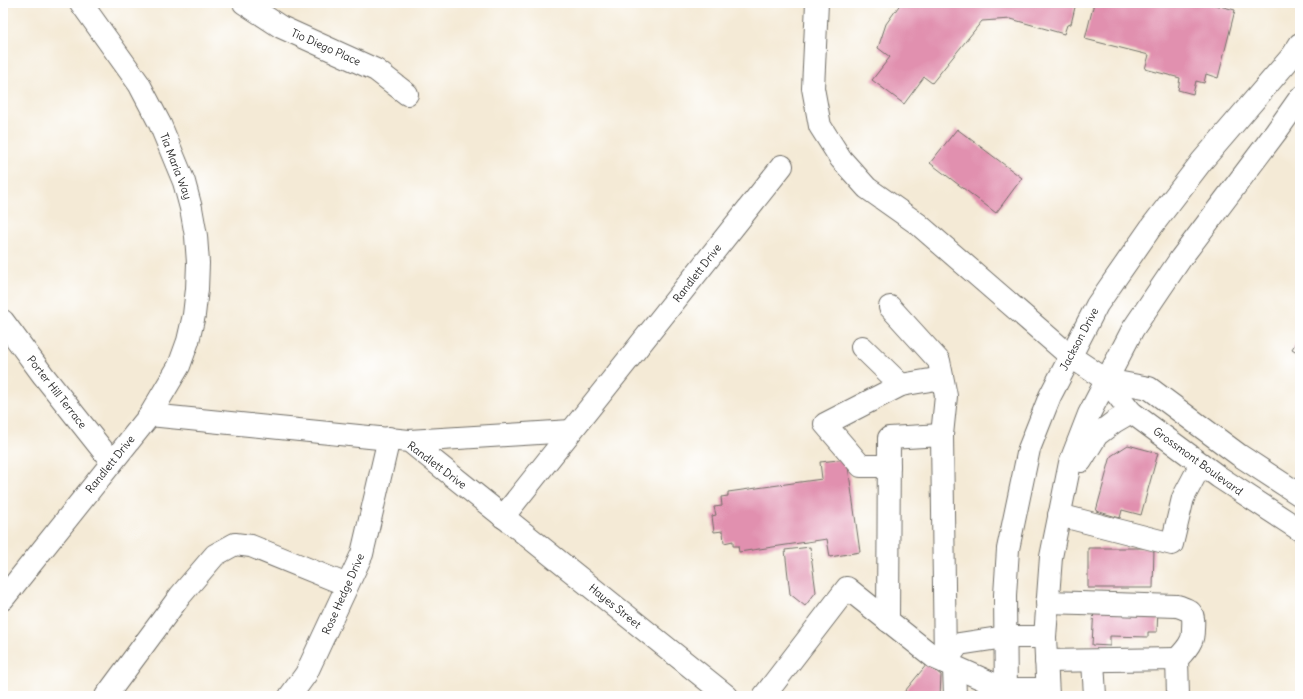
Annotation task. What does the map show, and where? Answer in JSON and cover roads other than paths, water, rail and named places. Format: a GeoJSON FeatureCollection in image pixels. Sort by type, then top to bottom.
{"type":"FeatureCollection","features":[{"type":"Feature","properties":{"kind":"main road","name":"Tia Maria Way"},"geometry":{"type":"LineString","coordinates":[[81,3],[139,84],[160,124],[184,182],[196,236],[198,263],[197,289],[194,315],[188,341],[179,366],[150,415]]}},
{"type":"Feature","properties":{"kind":"main road","name":"Tio Diego Place"},"geometry":{"type":"LineString","coordinates":[[244,3],[281,27],[376,70],[407,94]]}},
{"type":"Feature","properties":{"kind":"main road","name":"Grossmont Boulevard"},"geometry":{"type":"LineString","coordinates":[[817,3],[813,88],[820,126],[842,160],[867,188],[918,224],[1070,356],[1106,380],[1131,412],[1201,464],[1272,513],[1300,530]]}},
{"type":"Feature","properties":{"kind":"main road","name":"Jackson Drive"},"geometry":{"type":"LineString","coordinates":[[1005,693],[1005,595],[1008,549],[1029,449],[1050,396],[1097,305],[1152,226],[1202,161],[1300,44]]}},
{"type":"Feature","properties":{"kind":"main road"},"geometry":{"type":"LineString","coordinates":[[764,696],[847,588],[935,658],[950,664],[1005,693],[1048,693],[1045,637],[1051,557],[1070,463],[1088,414],[1133,329],[1177,264],[1300,98]]}},
{"type":"Feature","properties":{"kind":"main road","name":"Randlett Drive"},"geometry":{"type":"LineString","coordinates":[[399,440],[503,517],[782,166]]}},
{"type":"Feature","properties":{"kind":"main road"},"geometry":{"type":"LineString","coordinates":[[890,307],[939,361],[946,396],[942,435],[950,664],[955,696]]}},
{"type":"Feature","properties":{"kind":"main road","name":"Porter Hill Terrace"},"geometry":{"type":"LineString","coordinates":[[3,321],[43,375],[112,462]]}},
{"type":"Feature","properties":{"kind":"main road"},"geometry":{"type":"LineString","coordinates":[[862,348],[901,385]]}},
{"type":"Feature","properties":{"kind":"main road"},"geometry":{"type":"LineString","coordinates":[[889,466],[861,466],[824,424],[901,385],[942,378]]}},
{"type":"Feature","properties":{"kind":"main road","name":"Grossmont Boulevard"},"geometry":{"type":"LineString","coordinates":[[1106,380],[1149,388],[1239,455],[1300,495]]}},
{"type":"Feature","properties":{"kind":"main road"},"geometry":{"type":"LineString","coordinates":[[1061,507],[1079,465],[1097,435],[1114,422],[1131,412]]}},
{"type":"Feature","properties":{"kind":"main road"},"geometry":{"type":"LineString","coordinates":[[150,415],[399,440],[571,431]]}},
{"type":"Feature","properties":{"kind":"main road","name":"Randlett Drive"},"geometry":{"type":"LineString","coordinates":[[3,599],[150,415]]}},
{"type":"Feature","properties":{"kind":"main road"},"geometry":{"type":"LineString","coordinates":[[888,621],[889,438],[942,435]]}},
{"type":"Feature","properties":{"kind":"main road","name":"Rose Hedge Drive"},"geometry":{"type":"LineString","coordinates":[[290,696],[306,674],[362,554],[399,440]]}},
{"type":"Feature","properties":{"kind":"main road"},"geometry":{"type":"LineString","coordinates":[[1061,507],[1172,544],[1183,498],[1201,464]]}},
{"type":"Feature","properties":{"kind":"main road","name":"Hayes Street"},"geometry":{"type":"LineString","coordinates":[[503,517],[727,696]]}},
{"type":"Feature","properties":{"kind":"main road"},"geometry":{"type":"LineString","coordinates":[[106,696],[180,596],[216,555],[235,544],[251,546],[347,585]]}},
{"type":"Feature","properties":{"kind":"main road"},"geometry":{"type":"LineString","coordinates":[[1047,602],[1177,606],[1190,611],[1194,616],[1193,636],[1191,642],[1177,659],[1178,696]]}},
{"type":"Feature","properties":{"kind":"main road"},"geometry":{"type":"LineString","coordinates":[[950,664],[958,644],[1005,637],[1045,637]]}},
{"type":"Feature","properties":{"kind":"main road"},"geometry":{"type":"LineString","coordinates":[[1046,661],[1177,659]]}},
{"type":"Feature","properties":{"kind":"main road"},"geometry":{"type":"LineString","coordinates":[[1093,661],[1095,696]]}}]}
